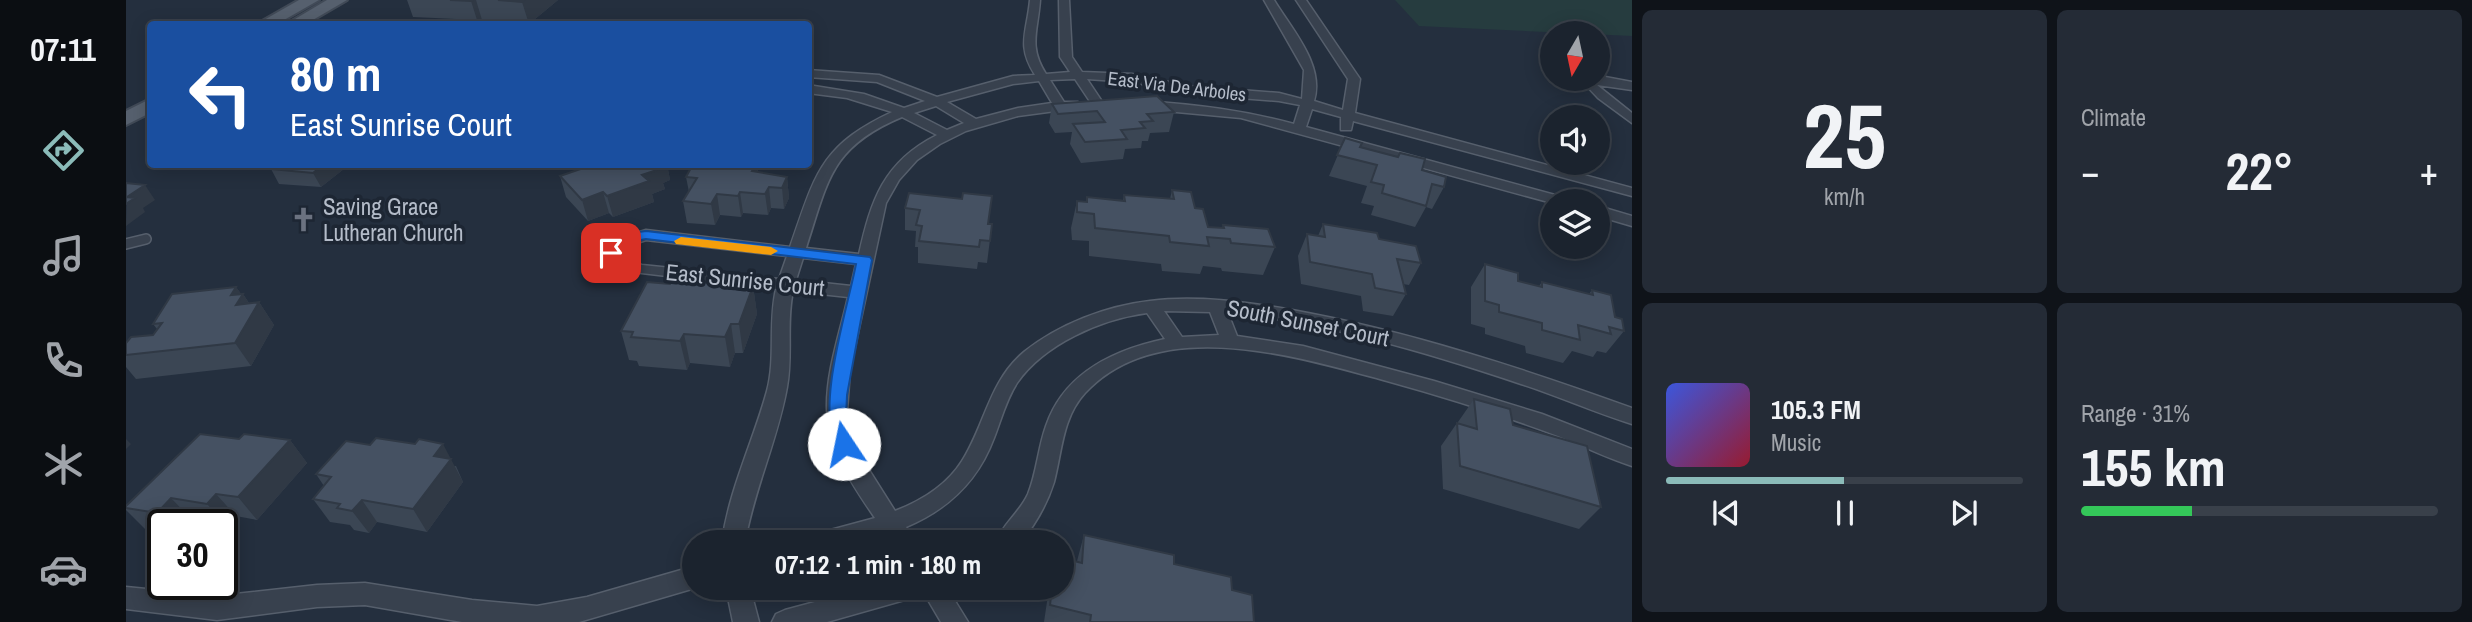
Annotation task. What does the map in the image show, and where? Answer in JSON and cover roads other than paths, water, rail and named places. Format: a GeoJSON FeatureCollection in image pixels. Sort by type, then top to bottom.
{"type":"FeatureCollection","features":[{"type":"Feature","properties":{"kind":"main road"},"geometry":{"type":"LineString","coordinates":[[271,21],[308,1],[336,1]]}},
{"type":"Feature","properties":{"kind":"main road"},"geometry":{"type":"LineString","coordinates":[[300,21],[336,1]]}},
{"type":"Feature","properties":{"kind":"main road"},"geometry":{"type":"LineString","coordinates":[[126,99],[147,88]]}},
{"type":"Feature","properties":{"kind":"main road"},"geometry":{"type":"LineString","coordinates":[[126,119],[147,107]]}},
{"type":"Feature","properties":{"kind":"street"},"geometry":{"type":"LineString","coordinates":[[1035,0],[1033,29],[1028,48],[1040,77],[1060,106]]}},
{"type":"Feature","properties":{"kind":"street"},"geometry":{"type":"LineString","coordinates":[[1064,0],[1066,57],[1079,75]]}},
{"type":"Feature","properties":{"kind":"street"},"geometry":{"type":"LineString","coordinates":[[1269,0],[1310,70],[1312,83],[1299,129]]}},
{"type":"Feature","properties":{"kind":"street"},"geometry":{"type":"LineString","coordinates":[[1301,0],[1354,79],[1343,140]]}},
{"type":"Feature","properties":{"kind":"street"},"geometry":{"type":"LineString","coordinates":[[812,73],[878,79],[938,102],[975,124]]}},
{"type":"Feature","properties":{"kind":"street","name":"East Via De Arboles"},"geometry":{"type":"LineString","coordinates":[[896,530],[844,444],[837,418],[838,395],[873,219],[887,188],[899,171],[946,135],[1017,112],[1102,103],[1079,75]]}},
{"type":"Feature","properties":{"kind":"street","name":"East Via De Arboles"},"geometry":{"type":"LineString","coordinates":[[735,530],[740,506],[777,390],[781,366],[780,309],[786,284],[822,176],[831,160],[866,130],[905,111],[990,84],[1079,75],[1132,78],[1188,90],[1279,97],[1306,103],[1632,191]]}},
{"type":"Feature","properties":{"kind":"street"},"geometry":{"type":"LineString","coordinates":[[1632,86],[1600,80],[1590,83],[1593,90],[1607,97],[1632,119]]}},
{"type":"Feature","properties":{"kind":"street"},"geometry":{"type":"LineString","coordinates":[[812,89],[855,94],[905,111],[946,135]]}},
{"type":"Feature","properties":{"kind":"street","name":"East Via De Arboles"},"geometry":{"type":"LineString","coordinates":[[1126,104],[1209,109],[1343,140],[1540,195]]}},
{"type":"Feature","properties":{"kind":"street"},"geometry":{"type":"LineString","coordinates":[[1610,215],[1632,221]]}},
{"type":"Feature","properties":{"kind":"street","name":"East Sunrise Court"},"geometry":{"type":"LineString","coordinates":[[857,292],[626,268],[610,260],[611,253],[617,245],[630,237],[646,235],[864,260]]}},
{"type":"Feature","properties":{"kind":"street"},"geometry":{"type":"LineString","coordinates":[[1152,306],[1178,344]]}},
{"type":"Feature","properties":{"kind":"street","name":"South Sunset Court"},"geometry":{"type":"LineString","coordinates":[[871,530],[892,525],[946,495],[966,475],[980,449],[1004,388],[1018,369],[1048,345],[1082,326],[1152,306],[1216,306],[1303,318],[1419,345],[1510,373],[1632,416]]}},
{"type":"Feature","properties":{"kind":"street"},"geometry":{"type":"LineString","coordinates":[[1216,306],[1230,342]]}},
{"type":"Feature","properties":{"kind":"street","name":"South Sunset Court"},"geometry":{"type":"LineString","coordinates":[[1019,530],[1035,503],[1045,475],[1051,439],[1068,402],[1079,387],[1097,372],[1135,353],[1178,344],[1230,342],[1302,352],[1456,393],[1523,415],[1632,458]]}},
{"type":"Feature","properties":{"kind":"street"},"geometry":{"type":"LineString","coordinates":[[126,598],[217,608],[317,596],[365,594],[472,612],[537,618],[587,609],[682,581]]}},
{"type":"Feature","properties":{"kind":"street"},"geometry":{"type":"LineString","coordinates":[[741,600],[746,622]]}},
{"type":"Feature","properties":{"kind":"street"},"geometry":{"type":"LineString","coordinates":[[785,622],[862,600]]}},
{"type":"Feature","properties":{"kind":"street"},"geometry":{"type":"LineString","coordinates":[[941,600],[955,622]]}},
{"type":"Feature","properties":{"kind":"lane"},"geometry":{"type":"LineString","coordinates":[[126,244],[146,239]]}},
{"type":"Feature","properties":{"kind":"place","name":"Saving Grace Lutheran Church"},"geometry":{"type":"Point","coordinates":[303,220]}}]}
